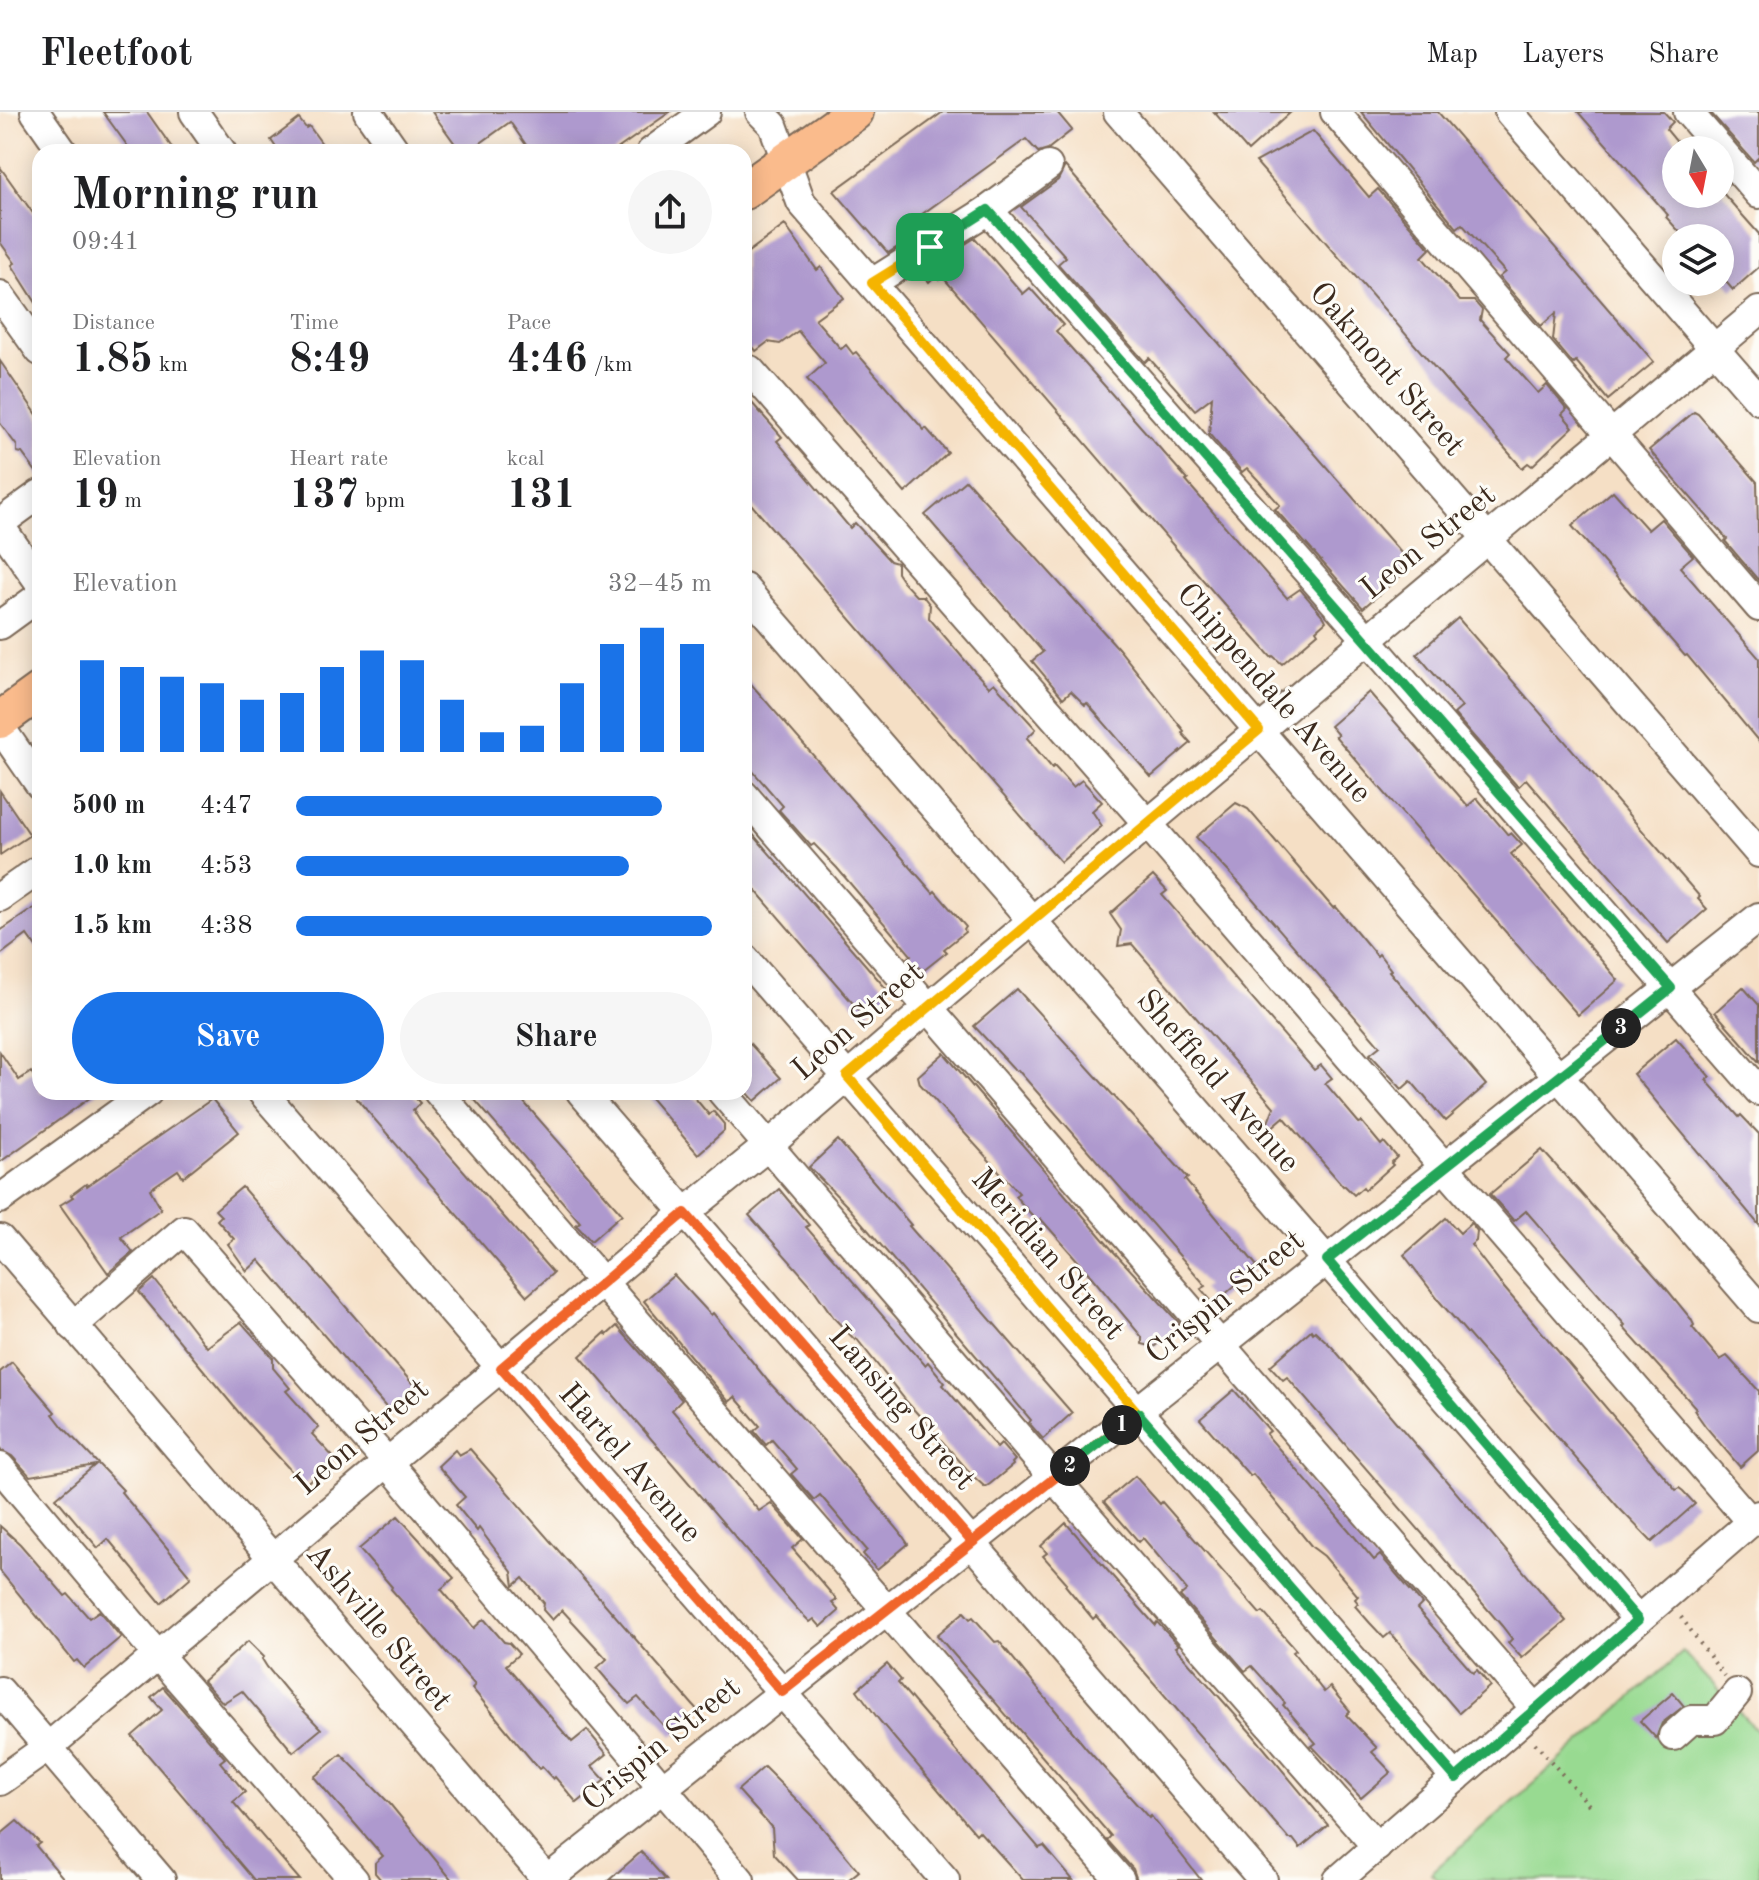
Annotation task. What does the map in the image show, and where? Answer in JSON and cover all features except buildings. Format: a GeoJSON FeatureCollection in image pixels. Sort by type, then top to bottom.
{"type":"FeatureCollection","features":[{"type":"Feature","properties":{"kind":"main road"},"geometry":{"type":"LineString","coordinates":[[752,185],[837,117]]}},
{"type":"Feature","properties":{"kind":"main road"},"geometry":{"type":"LineString","coordinates":[[0,720],[32,697]]}},
{"type":"Feature","properties":{"kind":"street"},"geometry":{"type":"LineString","coordinates":[[35,112],[57,144]]}},
{"type":"Feature","properties":{"kind":"street"},"geometry":{"type":"LineString","coordinates":[[194,112],[216,144]]}},
{"type":"Feature","properties":{"kind":"street"},"geometry":{"type":"LineString","coordinates":[[368,112],[390,144]]}},
{"type":"Feature","properties":{"kind":"street"},"geometry":{"type":"LineString","coordinates":[[662,144],[706,112]]}},
{"type":"Feature","properties":{"kind":"street","name":"Chippendale Avenue"},"geometry":{"type":"LineString","coordinates":[[760,112],[773,125],[801,202],[1759,1308]]}},
{"type":"Feature","properties":{"kind":"street"},"geometry":{"type":"LineString","coordinates":[[1335,112],[1759,607]]}},
{"type":"Feature","properties":{"kind":"street"},"geometry":{"type":"LineString","coordinates":[[1509,112],[1759,400]]}},
{"type":"Feature","properties":{"kind":"street"},"geometry":{"type":"LineString","coordinates":[[1688,112],[1759,194]]}},
{"type":"Feature","properties":{"kind":"street","name":"Oakmont Street"},"geometry":{"type":"LineString","coordinates":[[1122,113],[1759,853]]}},
{"type":"Feature","properties":{"kind":"street"},"geometry":{"type":"LineString","coordinates":[[872,283],[988,210],[1048,166]]}},
{"type":"Feature","properties":{"kind":"street"},"geometry":{"type":"LineString","coordinates":[[988,210],[1367,639],[1759,1091]]}},
{"type":"Feature","properties":{"kind":"street"},"geometry":{"type":"LineString","coordinates":[[0,295],[32,340]]}},
{"type":"Feature","properties":{"kind":"street","name":"Leon Street"},"geometry":{"type":"LineString","coordinates":[[0,1781],[48,1747],[769,1145],[1147,823],[1759,311]]}},
{"type":"Feature","properties":{"kind":"street"},"geometry":{"type":"LineString","coordinates":[[752,372],[1147,823],[1443,1168],[1755,1518],[1338,1880]]}},
{"type":"Feature","properties":{"kind":"street"},"geometry":{"type":"LineString","coordinates":[[32,500],[0,524],[32,571]]}},
{"type":"Feature","properties":{"kind":"street","name":"Sheffield Avenue"},"geometry":{"type":"LineString","coordinates":[[752,597],[1638,1620]]}},
{"type":"Feature","properties":{"kind":"street"},"geometry":{"type":"LineString","coordinates":[[0,625],[32,602]]}},
{"type":"Feature","properties":{"kind":"street"},"geometry":{"type":"LineString","coordinates":[[0,727],[32,773]]}},
{"type":"Feature","properties":{"kind":"street"},"geometry":{"type":"LineString","coordinates":[[752,804],[1536,1709]]}},
{"type":"Feature","properties":{"kind":"street"},"geometry":{"type":"LineString","coordinates":[[0,897],[32,875]]}},
{"type":"Feature","properties":{"kind":"street","name":"Crispin Street"},"geometry":{"type":"LineString","coordinates":[[547,1880],[1759,917]]}},
{"type":"Feature","properties":{"kind":"street","name":"Meridian Street"},"geometry":{"type":"LineString","coordinates":[[752,967],[1456,1778]]}},
{"type":"Feature","properties":{"kind":"street"},"geometry":{"type":"LineString","coordinates":[[0,1199],[137,1100]]}},
{"type":"Feature","properties":{"kind":"street","name":"Hartel Avenue"},"geometry":{"type":"LineString","coordinates":[[269,1100],[945,1880]]}},
{"type":"Feature","properties":{"kind":"street"},"geometry":{"type":"LineString","coordinates":[[445,1100],[1120,1880]]}},
{"type":"Feature","properties":{"kind":"street","name":"Lansing Street"},"geometry":{"type":"LineString","coordinates":[[588,1100],[1263,1880]]}},
{"type":"Feature","properties":{"kind":"street"},"geometry":{"type":"LineString","coordinates":[[729,1100],[1377,1847]]}},
{"type":"Feature","properties":{"kind":"street"},"geometry":{"type":"LineString","coordinates":[[73,1326],[184,1230],[388,1463],[740,1880]]}},
{"type":"Feature","properties":{"kind":"street","name":"Ashville Street"},"geometry":{"type":"LineString","coordinates":[[0,1239],[547,1880]]}},
{"type":"Feature","properties":{"kind":"street"},"geometry":{"type":"LineString","coordinates":[[0,1467],[157,1654],[354,1880]]}},
{"type":"Feature","properties":{"kind":"street"},"geometry":{"type":"LineString","coordinates":[[0,1691],[161,1880]]}},
{"type":"Feature","properties":{"kind":"street"},"geometry":{"type":"LineString","coordinates":[[1673,1736],[1691,1720],[1715,1720],[1737,1693]]}},
{"type":"Feature","properties":{"kind":"path"},"geometry":{"type":"LineString","coordinates":[[1681,1617],[1737,1693]]}},
{"type":"Feature","properties":{"kind":"path"},"geometry":{"type":"LineString","coordinates":[[1535,1743],[1589,1805]]}},
{"type":"Feature","properties":{"kind":"green space"},"geometry":{"type":"Polygon","coordinates":[[[1683,1652],[1759,1733],[1759,1880],[1439,1880],[1431,1873],[1683,1652]]]}},
{"type":"Feature","properties":{"kind":"route"},"geometry":{"type":"LineString","coordinates":[[930,247],[872,283],[1259,730],[847,1076],[1138,1413],[782,1692],[501,1368],[685,1213],[972,1542],[1138,1413],[1456,1778],[1638,1620],[1327,1260],[1671,988],[988,210],[930,247]]}}]}
